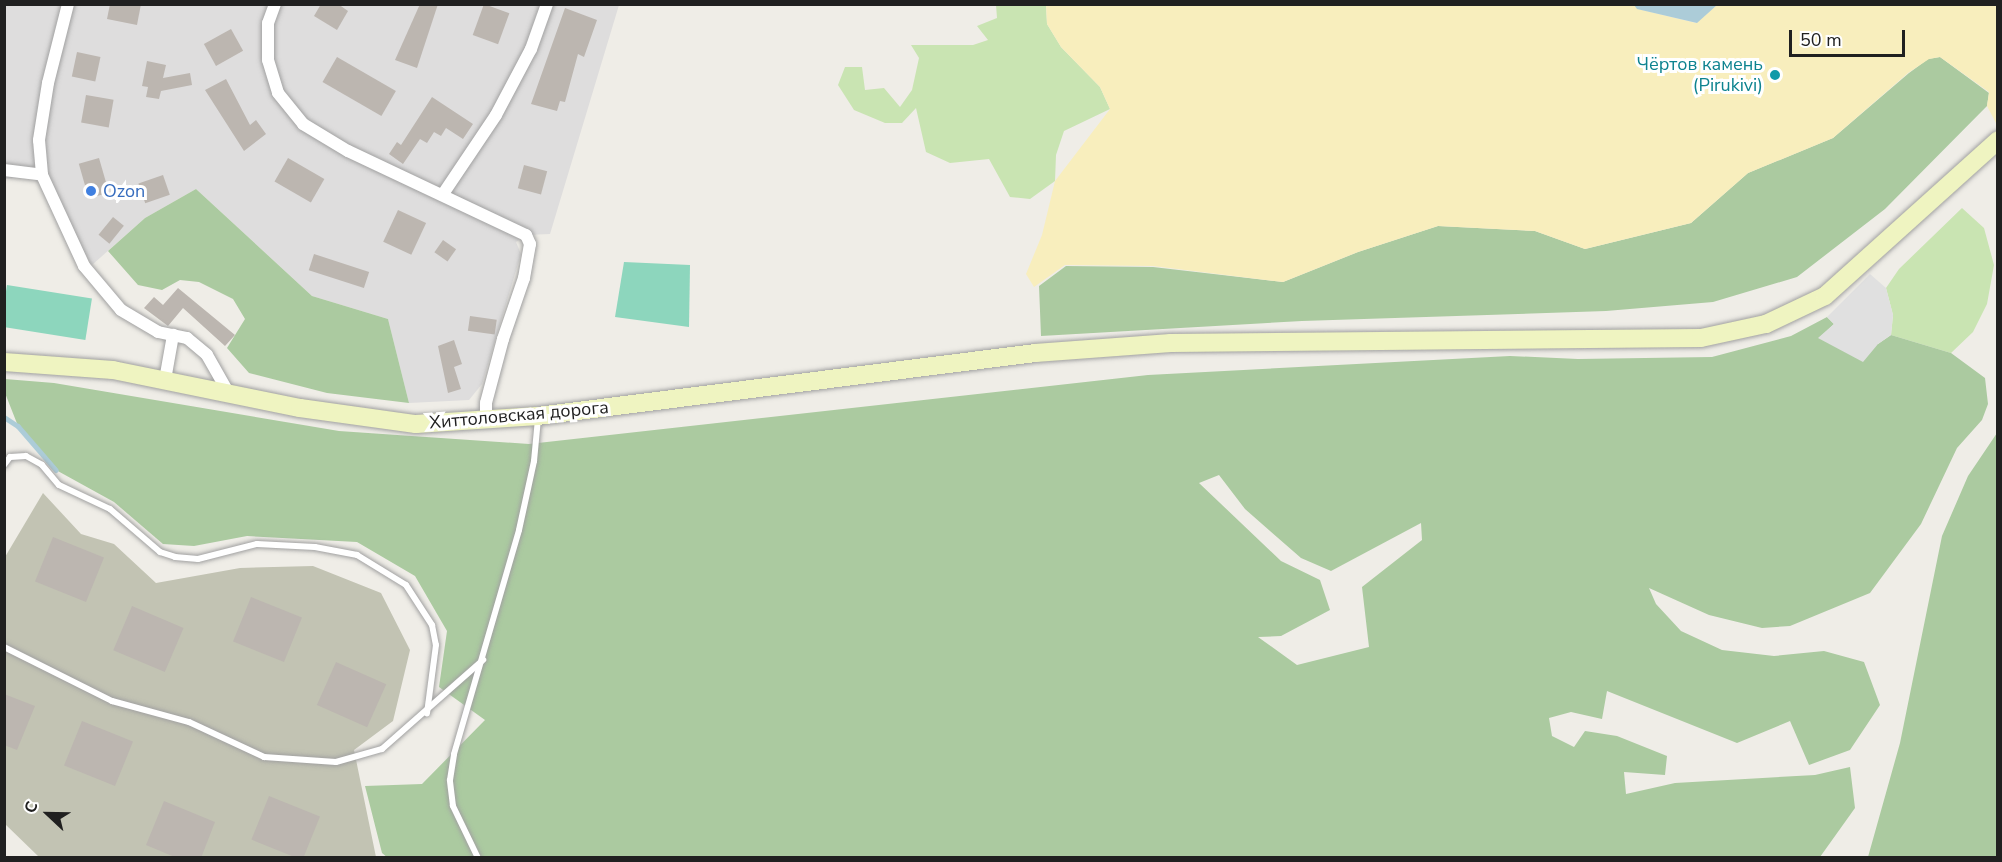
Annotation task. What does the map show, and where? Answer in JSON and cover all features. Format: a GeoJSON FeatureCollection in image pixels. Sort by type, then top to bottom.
{"type":"FeatureCollection","features":[{"type":"Feature","properties":{"kind":"street"},"geometry":{"type":"LineString","coordinates":[[68,4],[48,83],[39,140],[42,175],[84,266],[134,321],[187,338],[207,355],[228,392]]}},
{"type":"Feature","properties":{"kind":"street"},"geometry":{"type":"LineString","coordinates":[[275,4],[268,23],[268,60],[278,93],[303,124],[348,151],[516,228],[530,244],[524,278],[486,403],[486,419]]}},
{"type":"Feature","properties":{"kind":"street"},"geometry":{"type":"LineString","coordinates":[[443,194],[496,115],[531,50],[547,4]]}},
{"type":"Feature","properties":{"kind":"street","name":"Хиттоловская дорога"},"geometry":{"type":"LineString","coordinates":[[4,362],[113,370],[300,408],[416,424],[538,416],[1035,353],[1171,343],[1701,338],[1766,324],[1825,296],[1998,140]]}},
{"type":"Feature","properties":{"kind":"street"},"geometry":{"type":"LineString","coordinates":[[5,171],[42,175]]}},
{"type":"Feature","properties":{"kind":"street"},"geometry":{"type":"LineString","coordinates":[[165,380],[173,335]]}},
{"type":"Feature","properties":{"kind":"lane"},"geometry":{"type":"LineString","coordinates":[[478,858],[453,806],[450,780],[454,754],[519,530],[534,461],[538,416]]}},
{"type":"Feature","properties":{"kind":"lane"},"geometry":{"type":"LineString","coordinates":[[4,465],[10,457],[26,456],[42,465],[59,485],[110,508],[160,552],[175,557],[198,559],[257,544],[315,547],[357,555],[406,585],[432,625],[436,645],[428,713]]}},
{"type":"Feature","properties":{"kind":"lane"},"geometry":{"type":"LineString","coordinates":[[4,647],[112,701],[189,722],[264,757],[336,762],[382,749],[428,713],[483,660]]}},
{"type":"Feature","properties":{"kind":"shaded area"},"geometry":{"type":"Polygon","coordinates":[[[4,5],[619,5],[550,234],[526,235],[516,242],[521,254],[482,384],[469,400],[409,403],[388,319],[312,296],[196,189],[145,218],[92,265],[63,220],[43,175],[5,179],[4,5]]]}},
{"type":"Feature","properties":{"kind":"shaded area"},"geometry":{"type":"Polygon","coordinates":[[[1870,274],[1886,288],[1893,315],[1891,335],[1878,344],[1863,362],[1818,338],[1834,324],[1827,317],[1870,274]]]}},
{"type":"Feature","properties":{"kind":"shaded area"},"geometry":{"type":"Polygon","coordinates":[[[43,493],[81,534],[114,544],[156,583],[240,568],[313,566],[381,593],[410,650],[393,721],[354,750],[376,857],[39,857],[5,824],[5,557],[43,493]]]}},
{"type":"Feature","properties":{"kind":"green space"},"geometry":{"type":"Polygon","coordinates":[[[996,5],[1046,5],[1047,24],[1061,47],[1100,87],[1110,109],[1064,131],[1056,155],[1055,181],[1030,199],[1010,197],[989,159],[950,163],[926,152],[916,108],[902,123],[885,123],[854,110],[838,85],[845,67],[862,67],[865,90],[884,88],[900,107],[912,90],[919,58],[911,45],[973,45],[988,40],[977,26],[997,18],[996,5]]]}},
{"type":"Feature","properties":{"kind":"green space"},"geometry":{"type":"Polygon","coordinates":[[[1940,57],[1989,93],[1987,106],[1885,209],[1797,277],[1713,302],[1606,311],[1302,321],[1041,336],[1039,286],[1066,266],[1153,267],[1283,282],[1358,252],[1438,226],[1535,231],[1585,249],[1691,223],[1748,173],[1833,138],[1909,73],[1928,59],[1940,57]]]}},
{"type":"Feature","properties":{"kind":"green space"},"geometry":{"type":"Polygon","coordinates":[[[196,189],[312,296],[388,319],[409,403],[327,393],[249,373],[227,348],[245,319],[233,299],[199,282],[180,280],[162,290],[138,285],[108,251],[145,218],[196,189]]]}},
{"type":"Feature","properties":{"kind":"green space"},"geometry":{"type":"Polygon","coordinates":[[[1962,208],[1984,228],[1994,265],[1987,304],[1973,332],[1951,353],[1891,335],[1893,315],[1886,288],[1899,269],[1962,208]]]}},
{"type":"Feature","properties":{"kind":"green space"},"geometry":{"type":"Polygon","coordinates":[[[624,262],[690,265],[689,327],[615,317],[624,262]]]}},
{"type":"Feature","properties":{"kind":"green space"},"geometry":{"type":"Polygon","coordinates":[[[7,285],[92,298],[85,340],[4,327],[7,285]]]}},
{"type":"Feature","properties":{"kind":"green space"},"geometry":{"type":"Polygon","coordinates":[[[1827,317],[1834,324],[1819,338],[1878,344],[1891,335],[1951,353],[1985,378],[1988,404],[1982,420],[1957,448],[1921,524],[1870,593],[1790,626],[1762,628],[1709,615],[1649,588],[1656,604],[1681,631],[1722,650],[1774,656],[1824,651],[1864,662],[1880,705],[1850,750],[1809,765],[1790,721],[1737,743],[1607,691],[1602,719],[1571,712],[1549,718],[1552,736],[1574,747],[1585,731],[1617,736],[1667,756],[1665,775],[1624,772],[1626,794],[1675,783],[1815,775],[1850,767],[1855,808],[1820,857],[388,858],[382,853],[365,786],[422,784],[485,720],[439,687],[447,631],[415,576],[357,542],[247,536],[194,546],[163,544],[114,502],[56,470],[18,426],[5,393],[5,379],[54,383],[339,431],[529,444],[1148,375],[1510,356],[1578,359],[1712,357],[1791,336],[1827,317]],[[1219,475],[1199,483],[1281,561],[1320,580],[1330,610],[1281,636],[1258,637],[1297,665],[1369,647],[1362,587],[1422,540],[1421,523],[1331,571],[1301,558],[1245,509],[1219,475]]]}},
{"type":"Feature","properties":{"kind":"green space"},"geometry":{"type":"Polygon","coordinates":[[[1997,433],[1997,857],[1868,857],[1900,743],[1942,536],[1968,476],[1997,433]]]}},
{"type":"Feature","properties":{"kind":"sand"},"geometry":{"type":"Polygon","coordinates":[[[1634,4],[1638,9],[1696,23],[1717,5],[1997,5],[1997,125],[1987,106],[1989,92],[1940,57],[1929,59],[1908,73],[1833,138],[1748,173],[1691,223],[1585,249],[1535,231],[1438,226],[1358,252],[1283,282],[1153,266],[1065,265],[1034,287],[1026,274],[1042,235],[1055,181],[1110,109],[1100,87],[1061,47],[1047,24],[1046,5],[1634,4]]]}},
{"type":"Feature","properties":{"kind":"water"},"geometry":{"type":"Polygon","coordinates":[[[1634,5],[1717,5],[1697,23],[1637,9],[1634,5]]]}},
{"type":"Feature","properties":{"kind":"building"},"geometry":{"type":"Polygon","coordinates":[[[110,4],[141,4],[137,25],[107,19],[110,4]]]}},
{"type":"Feature","properties":{"kind":"building"},"geometry":{"type":"Polygon","coordinates":[[[321,4],[338,4],[348,11],[337,30],[314,16],[321,4]]]}},
{"type":"Feature","properties":{"kind":"building"},"geometry":{"type":"Polygon","coordinates":[[[420,4],[438,4],[417,68],[395,60],[420,4]]]}},
{"type":"Feature","properties":{"kind":"building"},"geometry":{"type":"Polygon","coordinates":[[[484,4],[509,13],[498,44],[473,35],[484,4]]]}},
{"type":"Feature","properties":{"kind":"building"},"geometry":{"type":"Polygon","coordinates":[[[565,8],[597,20],[584,57],[578,54],[565,102],[560,101],[557,111],[531,104],[565,8]]]}},
{"type":"Feature","properties":{"kind":"building"},"geometry":{"type":"Polygon","coordinates":[[[231,29],[243,51],[216,66],[204,44],[231,29]]]}},
{"type":"Feature","properties":{"kind":"building"},"geometry":{"type":"Polygon","coordinates":[[[77,52],[100,57],[95,81],[72,76],[77,52]]]}},
{"type":"Feature","properties":{"kind":"building"},"geometry":{"type":"Polygon","coordinates":[[[337,57],[396,91],[381,116],[322,82],[337,57]]]}},
{"type":"Feature","properties":{"kind":"building"},"geometry":{"type":"Polygon","coordinates":[[[147,61],[166,65],[163,78],[190,73],[192,85],[161,91],[159,99],[146,97],[148,87],[142,86],[147,61]]]}},
{"type":"Feature","properties":{"kind":"building"},"geometry":{"type":"Polygon","coordinates":[[[226,79],[250,125],[256,120],[266,134],[244,151],[205,90],[226,79]]]}},
{"type":"Feature","properties":{"kind":"building"},"geometry":{"type":"Polygon","coordinates":[[[86,95],[114,100],[109,127],[81,123],[86,95]]]}},
{"type":"Feature","properties":{"kind":"building"},"geometry":{"type":"Polygon","coordinates":[[[432,97],[473,124],[463,139],[446,128],[441,136],[434,132],[427,143],[420,139],[403,164],[389,154],[397,142],[401,145],[432,97]]]}},
{"type":"Feature","properties":{"kind":"building"},"geometry":{"type":"Polygon","coordinates":[[[99,158],[109,193],[89,198],[79,164],[99,158]]]}},
{"type":"Feature","properties":{"kind":"building"},"geometry":{"type":"Polygon","coordinates":[[[288,158],[324,179],[311,202],[274,181],[288,158]]]}},
{"type":"Feature","properties":{"kind":"building"},"geometry":{"type":"Polygon","coordinates":[[[524,165],[547,171],[541,194],[518,188],[524,165]]]}},
{"type":"Feature","properties":{"kind":"building"},"geometry":{"type":"Polygon","coordinates":[[[163,175],[170,195],[145,203],[138,183],[163,175]]]}},
{"type":"Feature","properties":{"kind":"building"},"geometry":{"type":"Polygon","coordinates":[[[398,210],[426,223],[411,255],[383,242],[398,210]]]}},
{"type":"Feature","properties":{"kind":"building"},"geometry":{"type":"Polygon","coordinates":[[[113,217],[124,226],[109,244],[99,235],[113,217]]]}},
{"type":"Feature","properties":{"kind":"building"},"geometry":{"type":"Polygon","coordinates":[[[443,240],[456,249],[448,261],[434,252],[443,240]]]}},
{"type":"Feature","properties":{"kind":"building"},"geometry":{"type":"Polygon","coordinates":[[[314,254],[369,272],[364,288],[309,270],[314,254]]]}},
{"type":"Feature","properties":{"kind":"building"},"geometry":{"type":"Polygon","coordinates":[[[178,288],[235,335],[225,346],[183,308],[168,326],[144,308],[154,297],[163,305],[178,288]]]}},
{"type":"Feature","properties":{"kind":"building"},"geometry":{"type":"Polygon","coordinates":[[[470,316],[497,320],[495,335],[468,331],[470,316]]]}},
{"type":"Feature","properties":{"kind":"building"},"geometry":{"type":"Polygon","coordinates":[[[454,340],[462,364],[454,367],[461,389],[448,393],[438,346],[454,340]]]}},
{"type":"Feature","properties":{"kind":"building"},"geometry":{"type":"Polygon","coordinates":[[[53,537],[104,558],[86,602],[35,582],[53,537]]]}},
{"type":"Feature","properties":{"kind":"building"},"geometry":{"type":"Polygon","coordinates":[[[251,597],[302,618],[284,662],[233,642],[251,597]]]}},
{"type":"Feature","properties":{"kind":"building"},"geometry":{"type":"Polygon","coordinates":[[[132,606],[184,628],[165,672],[113,650],[132,606]]]}},
{"type":"Feature","properties":{"kind":"building"},"geometry":{"type":"Polygon","coordinates":[[[336,662],[386,684],[367,727],[317,705],[336,662]]]}},
{"type":"Feature","properties":{"kind":"building"},"geometry":{"type":"Polygon","coordinates":[[[4,694],[35,706],[17,750],[4,745],[4,694]]]}},
{"type":"Feature","properties":{"kind":"building"},"geometry":{"type":"Polygon","coordinates":[[[82,721],[133,742],[115,786],[64,766],[82,721]]]}},
{"type":"Feature","properties":{"kind":"building"},"geometry":{"type":"Polygon","coordinates":[[[269,796],[320,817],[303,858],[297,858],[251,840],[269,796]]]}},
{"type":"Feature","properties":{"kind":"building"},"geometry":{"type":"Polygon","coordinates":[[[164,801],[215,822],[201,858],[177,858],[146,845],[164,801]]]}},
{"type":"Feature","properties":{"kind":"waterway"},"geometry":{"type":"LineString","coordinates":[[4,417],[18,426],[56,470]]}},
{"type":"Feature","properties":{"kind":"place","name":"Чёртов камень (Pirukivi)"},"geometry":{"type":"Point","coordinates":[1775,75]}},
{"type":"Feature","properties":{"kind":"place","name":"Ozon"},"geometry":{"type":"Point","coordinates":[91,191]}}]}
